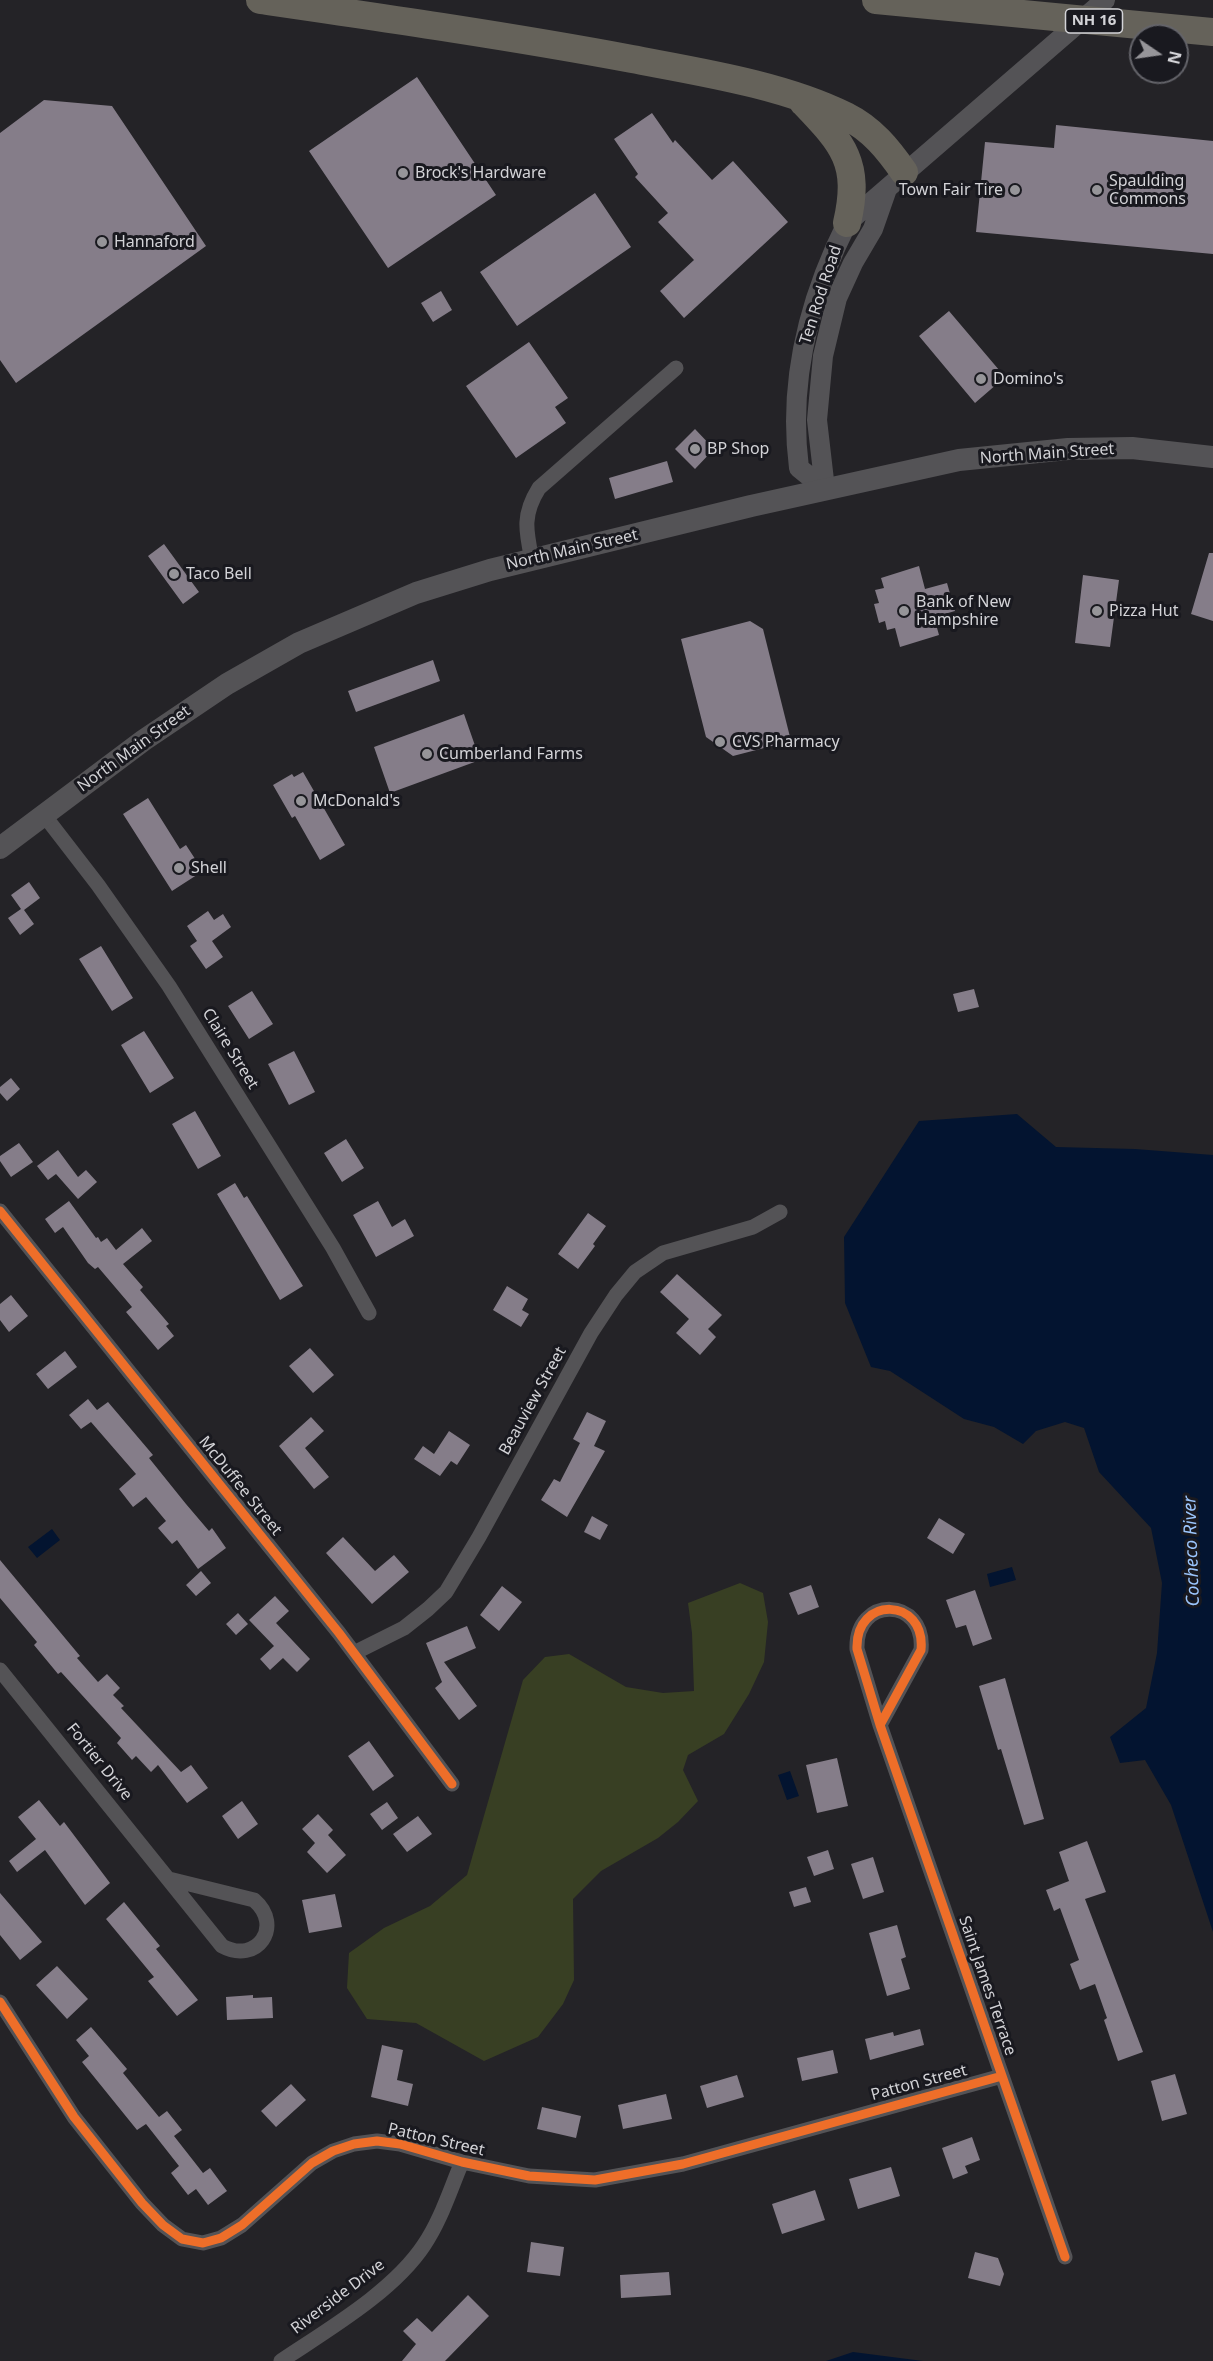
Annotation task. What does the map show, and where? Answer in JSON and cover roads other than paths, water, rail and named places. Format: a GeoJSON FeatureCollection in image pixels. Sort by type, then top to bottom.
{"type":"FeatureCollection","features":[{"type":"Feature","properties":{"kind":"highway"},"geometry":{"type":"LineString","coordinates":[[260,0],[588,51],[718,75],[799,98],[846,116],[867,128],[886,146],[896,180]]}},
{"type":"Feature","properties":{"kind":"highway","name":"NH 16"},"geometry":{"type":"LineString","coordinates":[[876,0],[1213,32]]}},
{"type":"Feature","properties":{"kind":"highway"},"geometry":{"type":"LineString","coordinates":[[799,98],[837,140],[848,158],[853,178],[853,198],[847,223]]}},
{"type":"Feature","properties":{"kind":"main road","name":"North Main Street"},"geometry":{"type":"LineString","coordinates":[[0,848],[144,740],[227,684],[299,643],[416,593],[490,570],[825,489],[959,460],[1068,449],[1138,448],[1213,457]]}},
{"type":"Feature","properties":{"kind":"street","name":"Ten Rod Road"},"geometry":{"type":"LineString","coordinates":[[825,489],[799,468],[795,397],[810,318],[835,247],[847,223],[1105,0]]}},
{"type":"Feature","properties":{"kind":"street","name":"Ten Rod Road"},"geometry":{"type":"LineString","coordinates":[[825,489],[817,420],[823,356],[837,298],[896,180]]}},
{"type":"Feature","properties":{"kind":"street"},"geometry":{"type":"LineString","coordinates":[[532,560],[526,520],[531,500],[539,488],[676,368]]}},
{"type":"Feature","properties":{"kind":"street","name":"Claire Street"},"geometry":{"type":"LineString","coordinates":[[44,815],[98,885],[169,986],[333,1248],[369,1313]]}},
{"type":"Feature","properties":{"kind":"street","name":"McDuffee Street"},"geometry":{"type":"LineString","coordinates":[[0,1211],[354,1653],[452,1784]]}},
{"type":"Feature","properties":{"kind":"street","name":"Beauview Street"},"geometry":{"type":"LineString","coordinates":[[354,1653],[404,1628],[446,1592],[479,1537],[591,1333],[616,1295],[635,1272],[663,1253],[753,1227],[780,1212]]}},
{"type":"Feature","properties":{"kind":"street","name":"Saint James Terrace"},"geometry":{"type":"LineString","coordinates":[[880,1725],[921,1650],[922,1639],[920,1628],[914,1619],[895,1610],[884,1609],[866,1619],[859,1628],[856,1638],[857,1648],[880,1725],[1065,2257]]}},
{"type":"Feature","properties":{"kind":"street","name":"Fortier Drive"},"geometry":{"type":"LineString","coordinates":[[0,1670],[222,1946],[230,1950],[248,1951],[262,1940],[266,1932],[266,1914],[262,1906],[254,1900],[169,1879]]}},
{"type":"Feature","properties":{"kind":"street","name":"Patton Street"},"geometry":{"type":"LineString","coordinates":[[2,2010],[74,2117],[142,2203],[163,2225],[182,2239],[203,2243],[221,2238],[242,2225],[312,2163],[333,2151],[354,2144],[377,2141],[400,2144],[462,2162],[551,2178],[596,2180],[683,2164],[1002,2076]]}},
{"type":"Feature","properties":{"kind":"street","name":"Riverside Drive"},"geometry":{"type":"LineString","coordinates":[[281,2361],[346,2316],[408,2265],[423,2246],[440,2216],[462,2162]]}},
{"type":"Feature","properties":{"kind":"water","name":"Cocheco River"},"geometry":{"type":"Polygon","coordinates":[[[1017,1114],[1056,1147],[1135,1149],[1213,1155],[1213,1932],[1171,1805],[1145,1760],[1120,1763],[1110,1737],[1146,1708],[1157,1653],[1162,1583],[1151,1528],[1099,1472],[1084,1428],[1065,1422],[1036,1431],[1023,1444],[994,1427],[964,1419],[890,1371],[871,1367],[845,1303],[844,1237],[919,1121],[1017,1114]]]}},
{"type":"Feature","properties":{"kind":"water"},"geometry":{"type":"Polygon","coordinates":[[[52,1529],[60,1540],[37,1558],[28,1547],[52,1529]]]}},
{"type":"Feature","properties":{"kind":"water"},"geometry":{"type":"Polygon","coordinates":[[[1012,1567],[1016,1580],[990,1587],[987,1574],[1012,1567]]]}},
{"type":"Feature","properties":{"kind":"water"},"geometry":{"type":"Polygon","coordinates":[[[790,1771],[799,1796],[787,1800],[778,1775],[790,1771]]]}},
{"type":"Feature","properties":{"kind":"water"},"geometry":{"type":"Polygon","coordinates":[[[853,2352],[923,2361],[826,2361],[853,2352]]]}},
{"type":"Feature","properties":{"kind":"place","name":"Brock's Hardware"},"geometry":{"type":"Point","coordinates":[403,173]}},
{"type":"Feature","properties":{"kind":"place","name":"Town Fair Tire"},"geometry":{"type":"Point","coordinates":[1015,190]}},
{"type":"Feature","properties":{"kind":"place","name":"Spaulding Commons"},"geometry":{"type":"Point","coordinates":[1097,190]}},
{"type":"Feature","properties":{"kind":"place","name":"Hannaford"},"geometry":{"type":"Point","coordinates":[102,242]}},
{"type":"Feature","properties":{"kind":"place","name":"Domino's"},"geometry":{"type":"Point","coordinates":[981,379]}},
{"type":"Feature","properties":{"kind":"place","name":"BP Shop"},"geometry":{"type":"Point","coordinates":[695,449]}},
{"type":"Feature","properties":{"kind":"place","name":"Taco Bell"},"geometry":{"type":"Point","coordinates":[174,574]}},
{"type":"Feature","properties":{"kind":"place","name":"Bank of New Hampshire"},"geometry":{"type":"Point","coordinates":[904,611]}},
{"type":"Feature","properties":{"kind":"place","name":"Pizza Hut"},"geometry":{"type":"Point","coordinates":[1097,611]}},
{"type":"Feature","properties":{"kind":"place","name":"CVS Pharmacy"},"geometry":{"type":"Point","coordinates":[720,742]}},
{"type":"Feature","properties":{"kind":"place","name":"Cumberland Farms"},"geometry":{"type":"Point","coordinates":[427,754]}},
{"type":"Feature","properties":{"kind":"place","name":"McDonald's"},"geometry":{"type":"Point","coordinates":[301,801]}},
{"type":"Feature","properties":{"kind":"place","name":"Shell"},"geometry":{"type":"Point","coordinates":[179,868]}}]}
